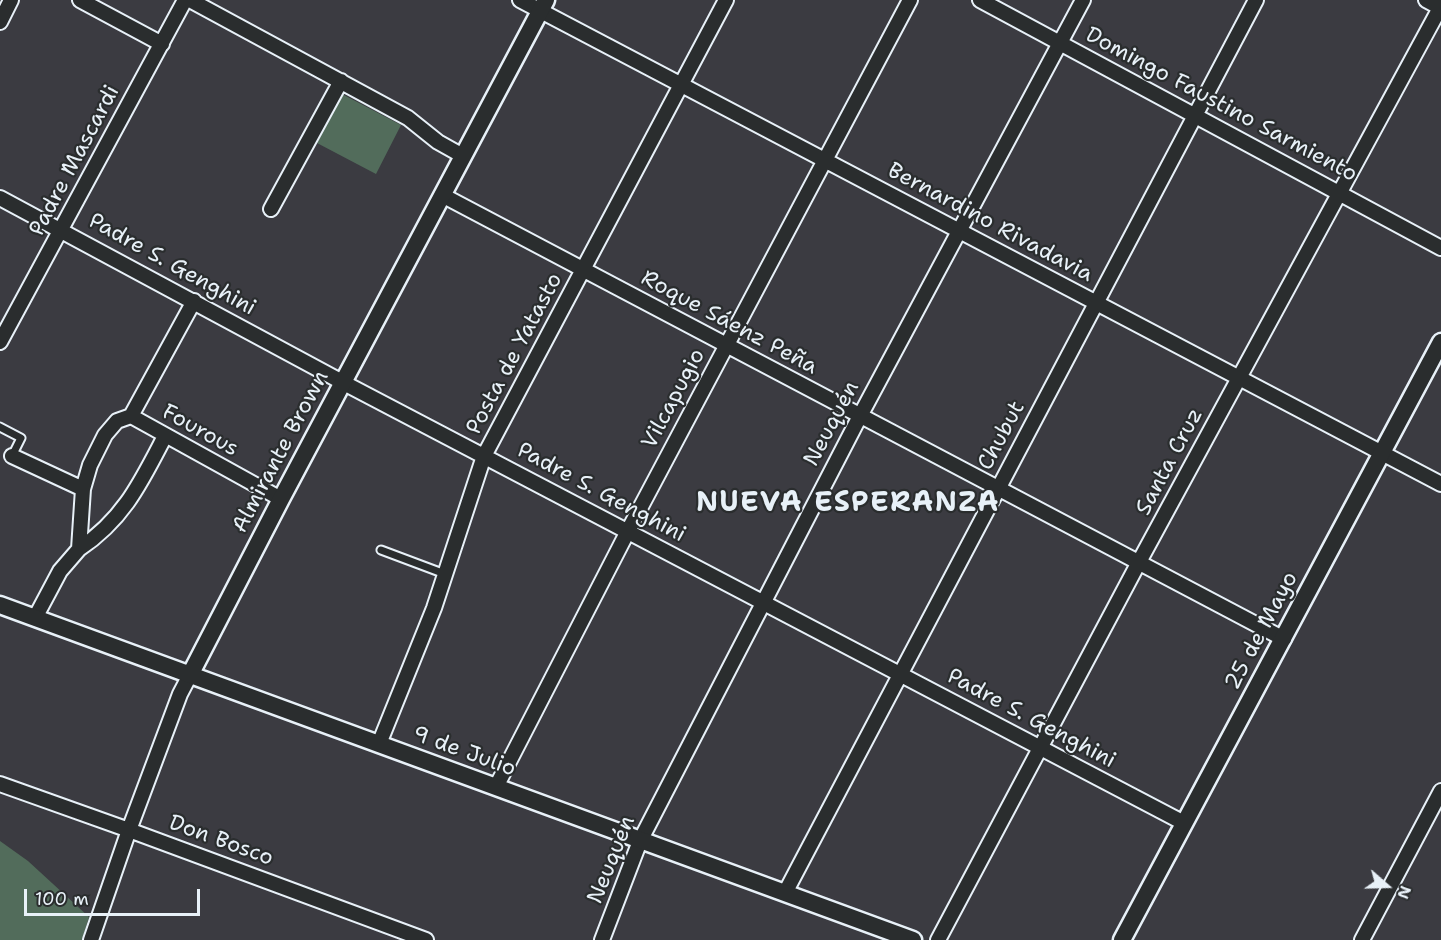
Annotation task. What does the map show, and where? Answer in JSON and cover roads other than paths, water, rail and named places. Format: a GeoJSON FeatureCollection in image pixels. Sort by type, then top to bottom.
{"type":"FeatureCollection","features":[{"type":"Feature","properties":{"kind":"street"},"geometry":{"type":"LineString","coordinates":[[0,22],[11,0]]}},
{"type":"Feature","properties":{"kind":"street"},"geometry":{"type":"LineString","coordinates":[[80,0],[162,44]]}},
{"type":"Feature","properties":{"kind":"street","name":"Padre Mascardi"},"geometry":{"type":"LineString","coordinates":[[0,342],[185,0]]}},
{"type":"Feature","properties":{"kind":"street"},"geometry":{"type":"LineString","coordinates":[[190,0],[408,118],[438,142],[463,156]]}},
{"type":"Feature","properties":{"kind":"street","name":"Bernardino Rivadavia"},"geometry":{"type":"LineString","coordinates":[[520,0],[543,6],[681,86],[1441,484]]}},
{"type":"Feature","properties":{"kind":"street","name":"Posta de Yatasto"},"geometry":{"type":"LineString","coordinates":[[379,744],[434,608],[484,456],[726,0]]}},
{"type":"Feature","properties":{"kind":"street","name":"Vilcapugio"},"geometry":{"type":"LineString","coordinates":[[495,787],[910,0]]}},
{"type":"Feature","properties":{"kind":"street","name":"Domingo Faustino Sarmiento"},"geometry":{"type":"LineString","coordinates":[[980,0],[1441,248]]}},
{"type":"Feature","properties":{"kind":"street","name":"Neuquén"},"geometry":{"type":"LineString","coordinates":[[602,940],[640,841],[762,602],[1083,0]]}},
{"type":"Feature","properties":{"kind":"street","name":"Chubut"},"geometry":{"type":"LineString","coordinates":[[785,893],[1256,0]]}},
{"type":"Feature","properties":{"kind":"street"},"geometry":{"type":"LineString","coordinates":[[1426,0],[1441,7]]}},
{"type":"Feature","properties":{"kind":"street","name":"Almirante Brown"},"geometry":{"type":"LineString","coordinates":[[91,940],[180,694],[543,6]]}},
{"type":"Feature","properties":{"kind":"street","name":"Santa Cruz"},"geometry":{"type":"LineString","coordinates":[[938,940],[1139,562],[1441,7]]}},
{"type":"Feature","properties":{"kind":"street"},"geometry":{"type":"LineString","coordinates":[[271,209],[341,81]]}},
{"type":"Feature","properties":{"kind":"street","name":"Roque Sáenz Peña"},"geometry":{"type":"LineString","coordinates":[[442,195],[1284,639]]}},
{"type":"Feature","properties":{"kind":"street","name":"Padre S. Genghini"},"geometry":{"type":"LineString","coordinates":[[0,198],[344,383],[1184,823]]}},
{"type":"Feature","properties":{"kind":"street"},"geometry":{"type":"LineString","coordinates":[[79,549],[83,489],[90,465],[105,435],[117,421],[131,416],[194,301]]}},
{"type":"Feature","properties":{"kind":"street","name":"25 de Mayo"},"geometry":{"type":"LineString","coordinates":[[1122,940],[1441,342]]}},
{"type":"Feature","properties":{"kind":"street","name":"Fourous"},"geometry":{"type":"LineString","coordinates":[[131,416],[281,499]]}},
{"type":"Feature","properties":{"kind":"street"},"geometry":{"type":"LineString","coordinates":[[35,618],[60,571],[79,549],[100,535],[118,515],[138,486],[165,436]]}},
{"type":"Feature","properties":{"kind":"street"},"geometry":{"type":"LineString","coordinates":[[12,456],[83,489]]}},
{"type":"Feature","properties":{"kind":"street","name":"9 de Julio"},"geometry":{"type":"LineString","coordinates":[[0,605],[913,940]]}},
{"type":"Feature","properties":{"kind":"street","name":"Don Bosco"},"geometry":{"type":"LineString","coordinates":[[0,784],[426,940]]}},
{"type":"Feature","properties":{"kind":"street"},"geometry":{"type":"LineString","coordinates":[[1362,940],[1441,791]]}},
{"type":"Feature","properties":{"kind":"lane"},"geometry":{"type":"LineString","coordinates":[[0,427],[21,438],[12,456]]}},
{"type":"Feature","properties":{"kind":"lane"},"geometry":{"type":"LineString","coordinates":[[381,550],[445,574]]}},
{"type":"Feature","properties":{"kind":"district","name":"NUEVA ESPERANZA"},"geometry":{"type":"Point","coordinates":[848,504]}}]}
